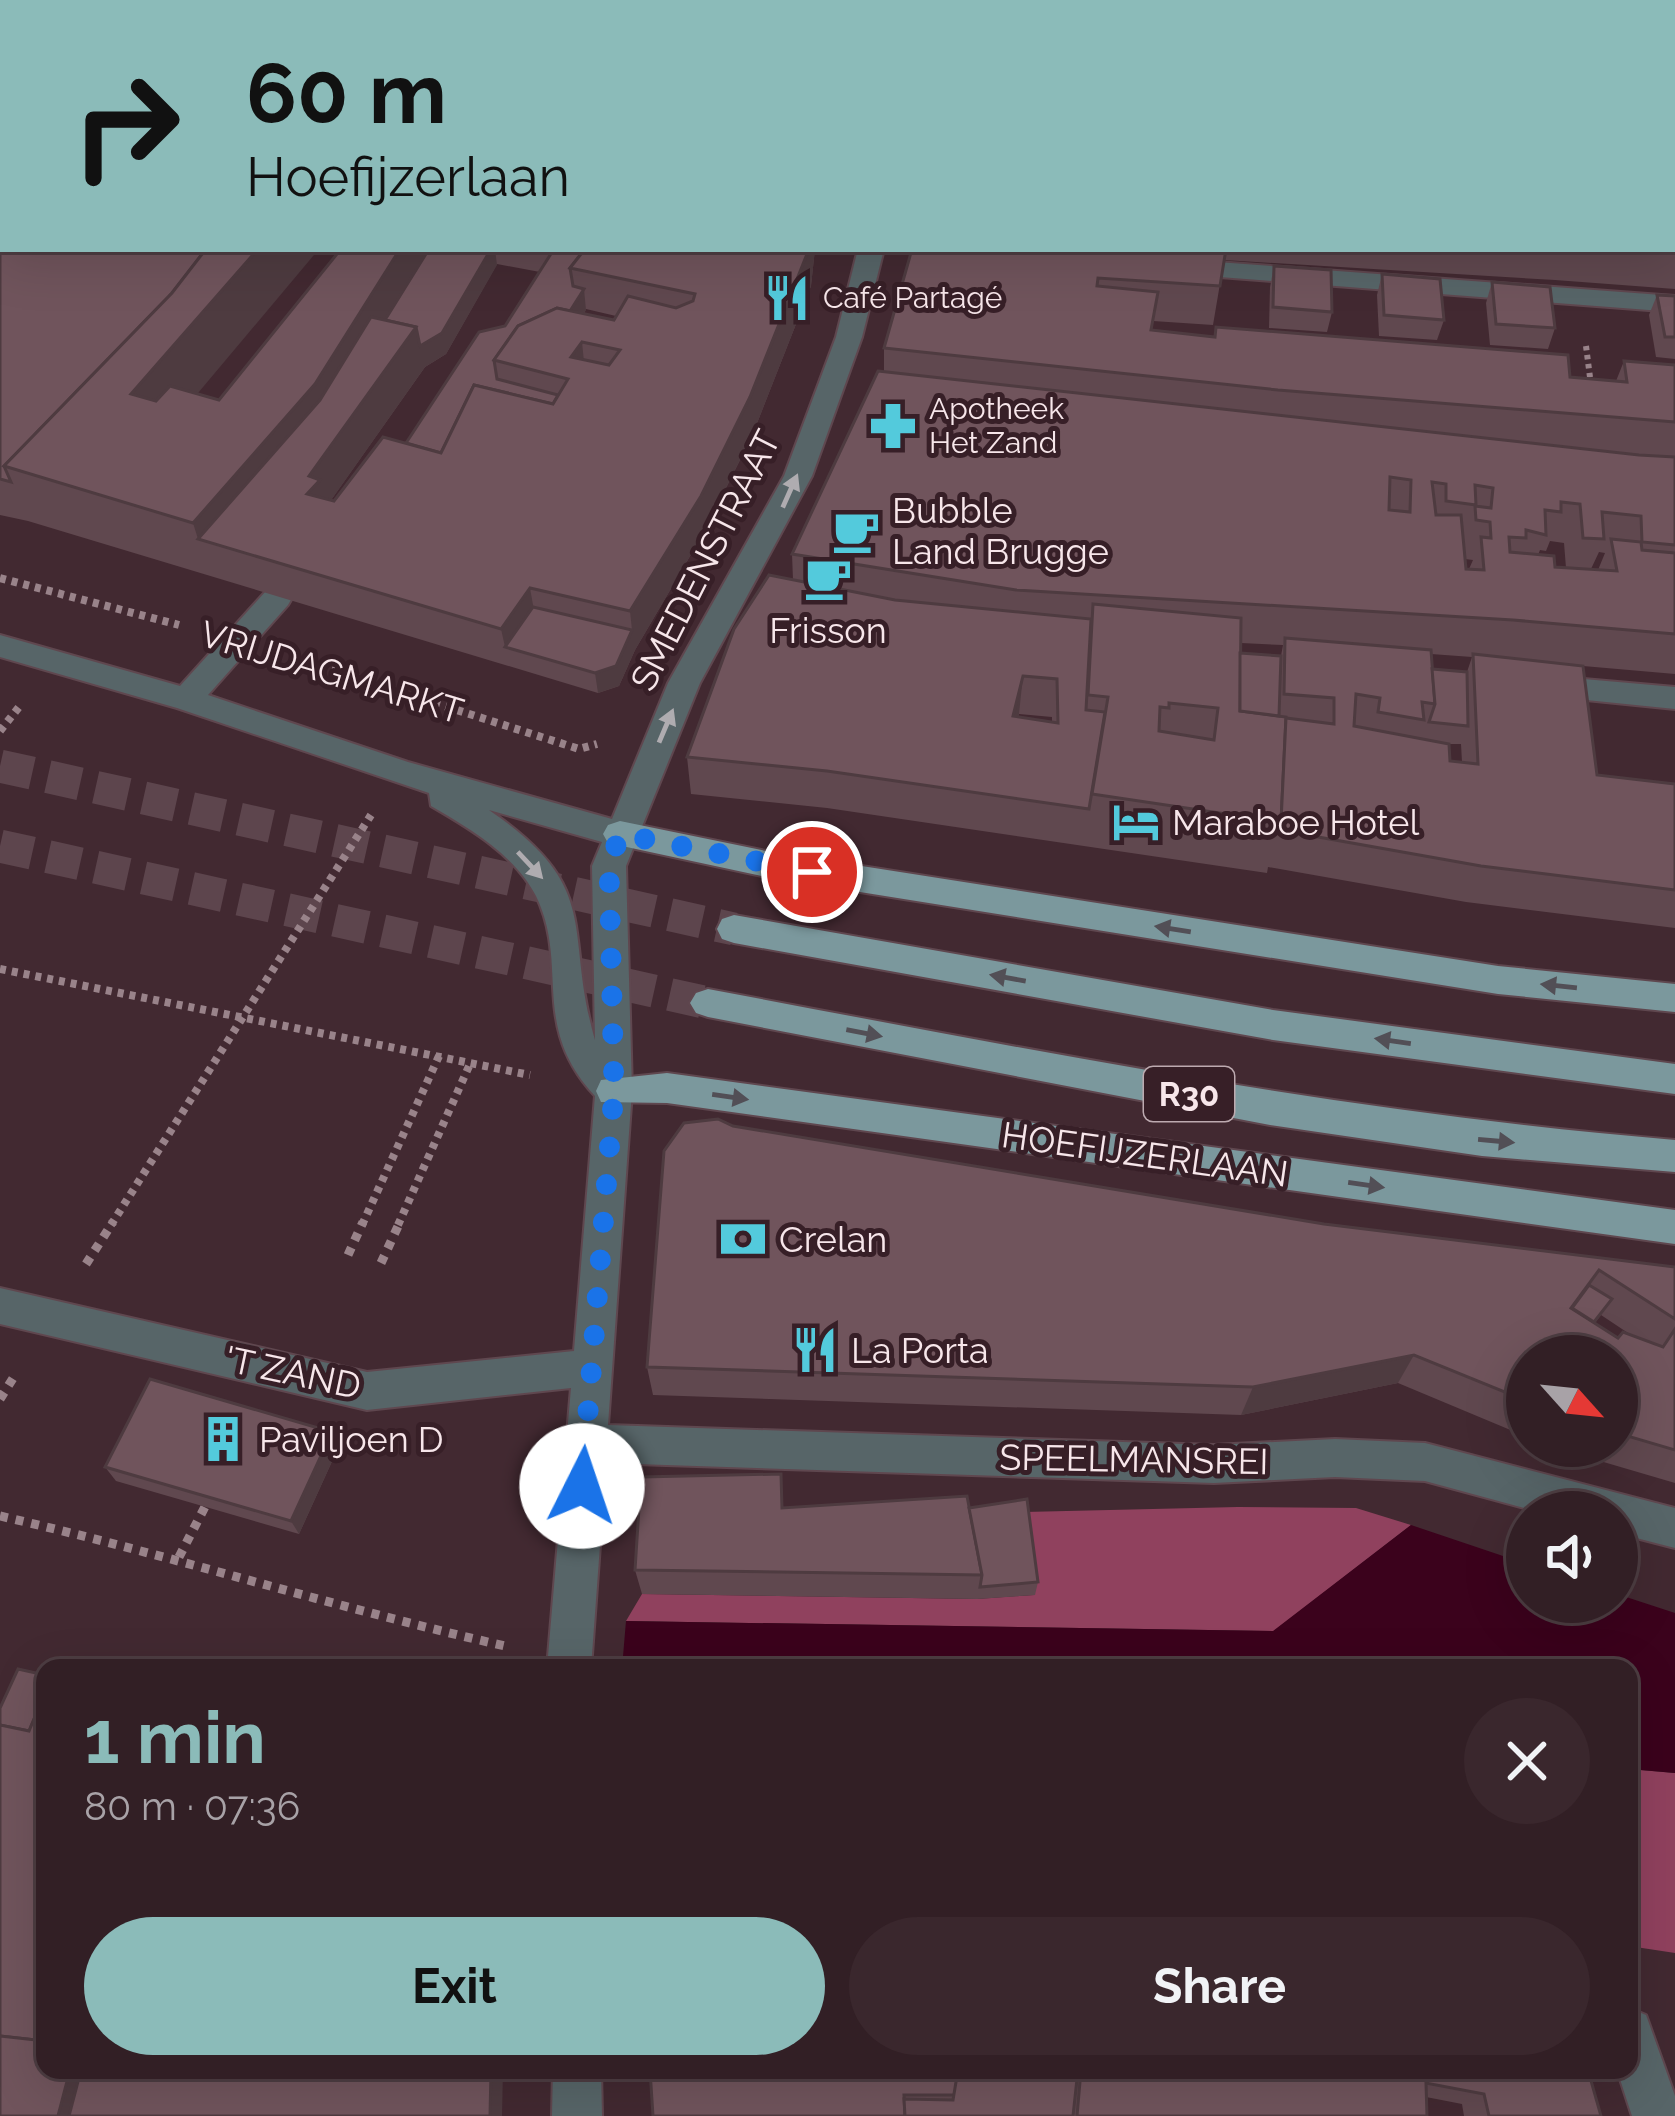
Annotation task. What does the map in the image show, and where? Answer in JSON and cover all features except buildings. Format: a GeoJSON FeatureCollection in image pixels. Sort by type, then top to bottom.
{"type":"FeatureCollection","features":[{"type":"Feature","properties":{"kind":"main road"},"geometry":{"type":"LineString","coordinates":[[620,834],[766,864],[1474,976],[1675,998]]}},
{"type":"Feature","properties":{"kind":"main road","name":"R30"},"geometry":{"type":"LineString","coordinates":[[734,929],[1273,1025],[1675,1079]]}},
{"type":"Feature","properties":{"kind":"main road","name":"HOEFIJZERLAAN"},"geometry":{"type":"LineString","coordinates":[[707,1003],[1270,1110],[1482,1139],[1675,1156]]}},
{"type":"Feature","properties":{"kind":"main road","name":"HOEFIJZERLAAN"},"geometry":{"type":"LineString","coordinates":[[614,1091],[667,1088],[1675,1227]]}},
{"type":"Feature","properties":{"kind":"street","name":"SMEDENSTRAAT"},"geometry":{"type":"LineString","coordinates":[[620,834],[684,683],[748,597],[839,390],[870,252]]}},
{"type":"Feature","properties":{"kind":"street"},"geometry":{"type":"LineString","coordinates":[[1159,266],[1675,304]]}},
{"type":"Feature","properties":{"kind":"street"},"geometry":{"type":"LineString","coordinates":[[186,699],[277,598]]}},
{"type":"Feature","properties":{"kind":"street","name":"VRIJDAGMARKT"},"geometry":{"type":"LineString","coordinates":[[0,646],[186,699],[486,822],[541,873],[565,938],[575,1048],[591,1072],[614,1091]]}},
{"type":"Feature","properties":{"kind":"street"},"geometry":{"type":"LineString","coordinates":[[1498,682],[1675,698]]}},
{"type":"Feature","properties":{"kind":"street","name":"VRIJDAGMARKT"},"geometry":{"type":"LineString","coordinates":[[391,786],[620,834]]}},
{"type":"Feature","properties":{"kind":"street"},"geometry":{"type":"LineString","coordinates":[[570,1659],[614,1091],[609,866],[620,834]]}},
{"type":"Feature","properties":{"kind":"street","name":"'T ZAND"},"geometry":{"type":"LineString","coordinates":[[0,1306],[368,1391],[591,1368]]}},
{"type":"Feature","properties":{"kind":"street","name":"SPEELMANSREI"},"geometry":{"type":"LineString","coordinates":[[584,1443],[1214,1464],[1335,1458],[1425,1462],[1675,1528]]}},
{"type":"Feature","properties":{"kind":"street"},"geometry":{"type":"LineString","coordinates":[[1638,2059],[1657,2116]]}},
{"type":"Feature","properties":{"kind":"street"},"geometry":{"type":"LineString","coordinates":[[577,2079],[577,2116]]}},
{"type":"Feature","properties":{"kind":"path"},"geometry":{"type":"LineString","coordinates":[[1580,297],[1593,399]]}},
{"type":"Feature","properties":{"kind":"path","name":"VRIJDAGMARKT"},"geometry":{"type":"LineString","coordinates":[[0,578],[238,640],[580,749],[640,730],[662,734]]}},
{"type":"Feature","properties":{"kind":"path"},"geometry":{"type":"LineString","coordinates":[[0,1399],[391,786]]}},
{"type":"Feature","properties":{"kind":"path"},"geometry":{"type":"LineString","coordinates":[[0,969],[614,1091]]}},
{"type":"Feature","properties":{"kind":"path"},"geometry":{"type":"LineString","coordinates":[[348,1255],[440,1057]]}},
{"type":"Feature","properties":{"kind":"path"},"geometry":{"type":"LineString","coordinates":[[380,1263],[470,1064]]}},
{"type":"Feature","properties":{"kind":"path"},"geometry":{"type":"LineString","coordinates":[[179,1557],[214,1489]]}},
{"type":"Feature","properties":{"kind":"path"},"geometry":{"type":"LineString","coordinates":[[0,1516],[179,1557],[546,1659]]}},
{"type":"Feature","properties":{"kind":"shaded area"},"geometry":{"type":"Polygon","coordinates":[[[1356,1508],[1411,1525],[1274,1631],[626,1621],[642,1594],[977,1599],[1034,1595],[1024,1512],[1356,1508]]]}},
{"type":"Feature","properties":{"kind":"shaded area"},"geometry":{"type":"Polygon","coordinates":[[[1411,1525],[1506,1557],[1506,1623],[1638,1623],[1638,1601],[1675,1613],[1675,1773],[1638,1770],[1638,1659],[623,1659],[626,1621],[1273,1631],[1411,1525]]]}},
{"type":"Feature","properties":{"kind":"shaded area"},"geometry":{"type":"Polygon","coordinates":[[[1638,1770],[1675,1773],[1675,1953],[1638,1947],[1638,1770]]]}},
{"type":"Feature","properties":{"kind":"tunnel"},"geometry":{"type":"LineString","coordinates":[[0,766],[734,929]]}},
{"type":"Feature","properties":{"kind":"tunnel"},"geometry":{"type":"LineString","coordinates":[[0,846],[708,1003]]}},
{"type":"Feature","properties":{"kind":"place","name":"Café Partagé"},"geometry":{"type":"Point","coordinates":[787,298]}},
{"type":"Feature","properties":{"kind":"place","name":"Apotheek Het Zand"},"geometry":{"type":"Point","coordinates":[893,426]}},
{"type":"Feature","properties":{"kind":"place","name":"Bubble Land Brugge"},"geometry":{"type":"Point","coordinates":[856,531]}},
{"type":"Feature","properties":{"kind":"place","name":"Frisson"},"geometry":{"type":"Point","coordinates":[828,578]}},
{"type":"Feature","properties":{"kind":"place","name":"Maraboe Hotel"},"geometry":{"type":"Point","coordinates":[1136,822]}},
{"type":"Feature","properties":{"kind":"place","name":"Crelan"},"geometry":{"type":"Point","coordinates":[743,1239]}},
{"type":"Feature","properties":{"kind":"place","name":"La Porta"},"geometry":{"type":"Point","coordinates":[815,1350]}},
{"type":"Feature","properties":{"kind":"place","name":"Paviljoen D"},"geometry":{"type":"Point","coordinates":[223,1439]}},
{"type":"Feature","properties":{"kind":"route"},"geometry":{"type":"LineString","coordinates":[[582,1486],[614,1091],[609,866],[620,834],[812,872]]}}]}
